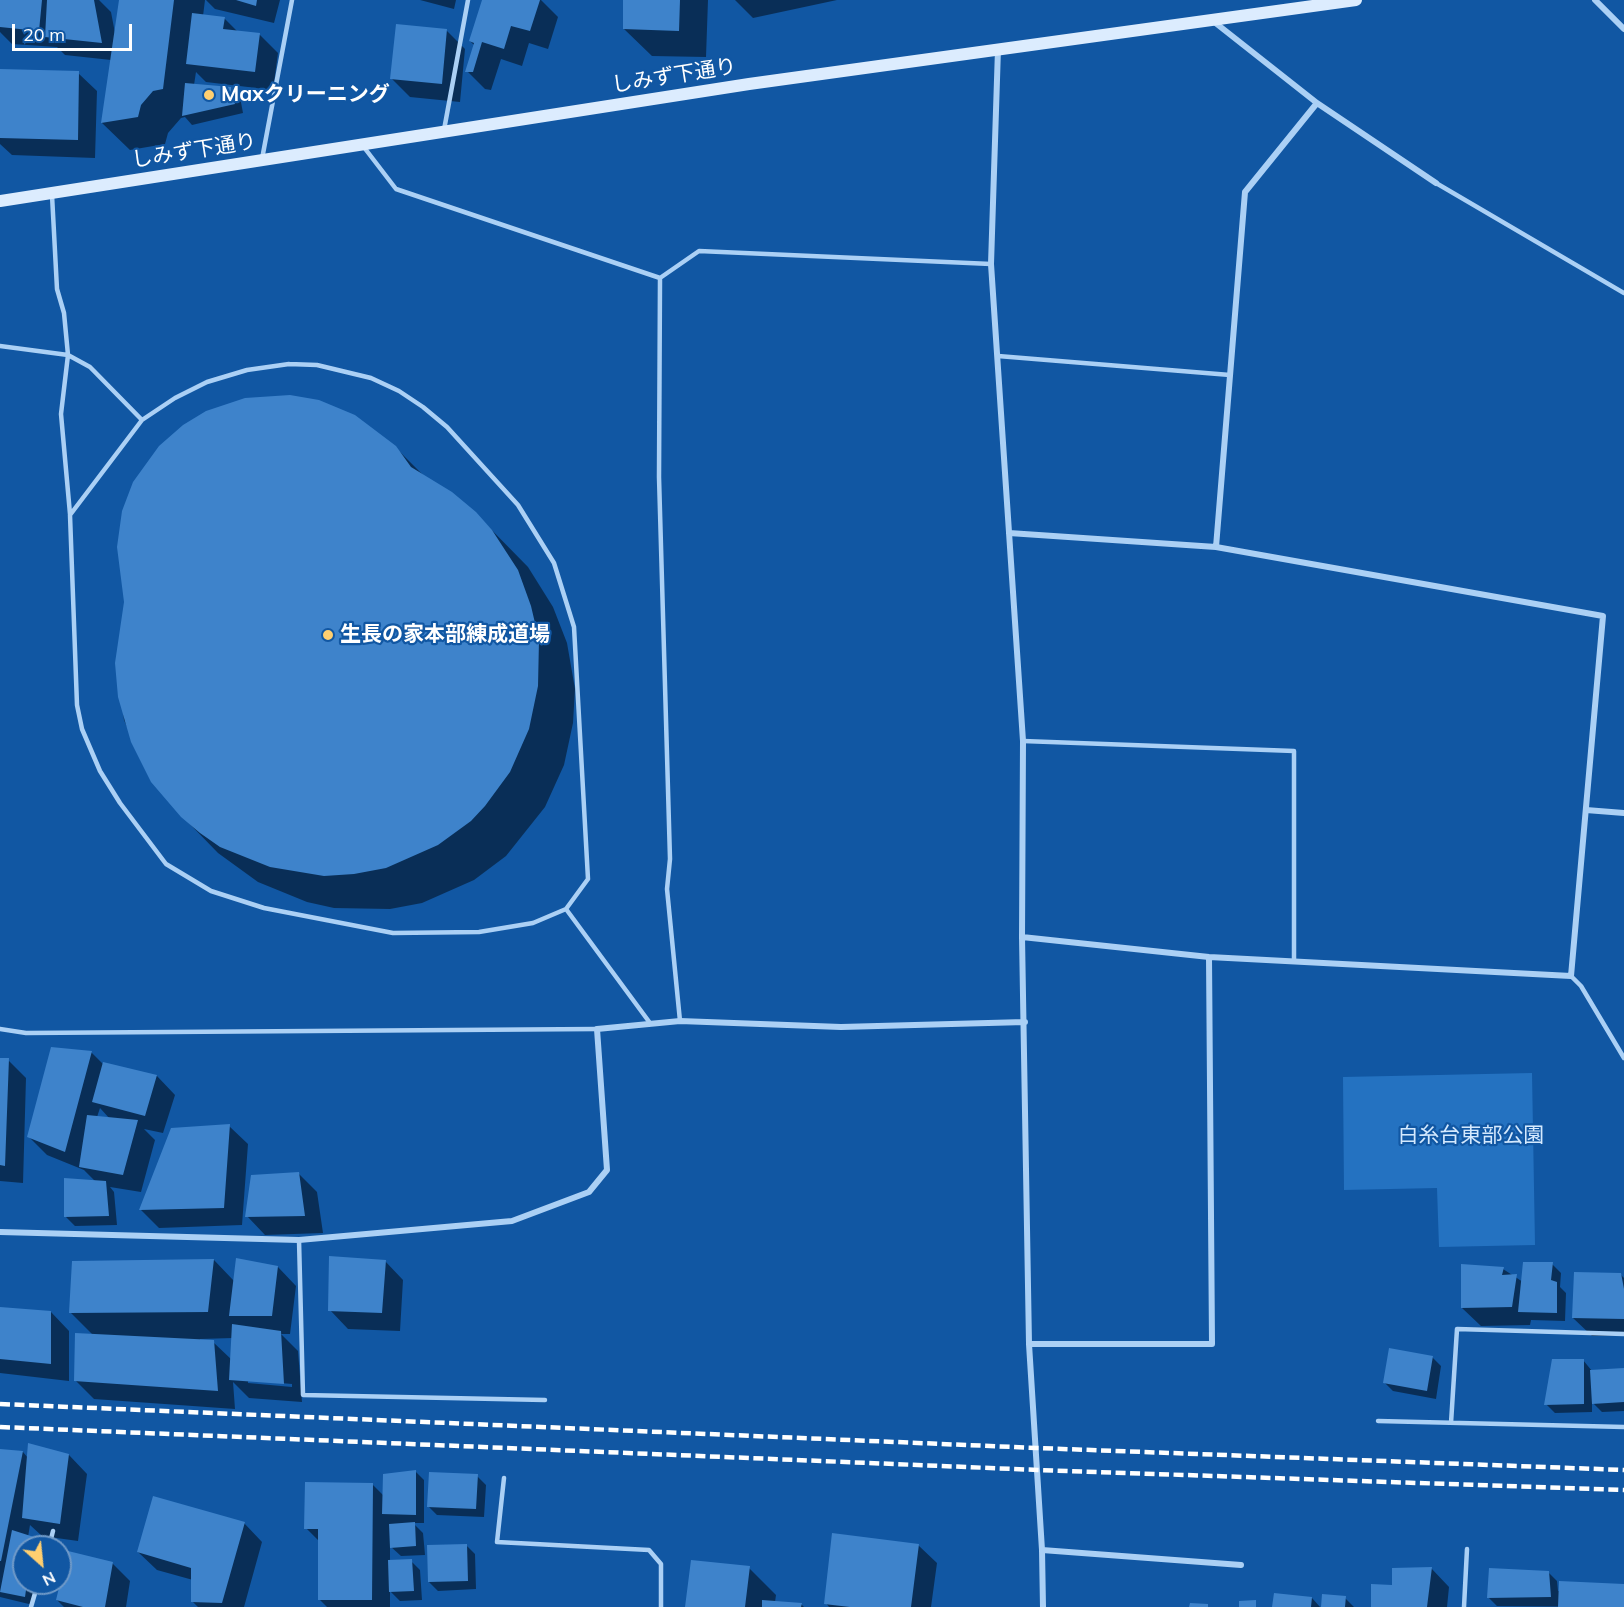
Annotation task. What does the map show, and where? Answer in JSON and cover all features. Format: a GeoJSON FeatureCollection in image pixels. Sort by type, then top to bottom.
{"type":"FeatureCollection","features":[{"type":"Feature","properties":{"kind":"street","name":"しみず下通り"},"geometry":{"type":"LineString","coordinates":[[0,201],[749,84],[1356,0]]}},
{"type":"Feature","properties":{"kind":"street"},"geometry":{"type":"LineString","coordinates":[[1595,0],[1624,30]]}},
{"type":"Feature","properties":{"kind":"street"},"geometry":{"type":"LineString","coordinates":[[1210,19],[1317,103],[1436,183]]}},
{"type":"Feature","properties":{"kind":"street"},"geometry":{"type":"LineString","coordinates":[[998,50],[991,264],[1023,741],[1022,937],[1029,1344],[1042,1550],[1042,1607]]}},
{"type":"Feature","properties":{"kind":"street"},"geometry":{"type":"LineString","coordinates":[[1216,548],[1245,192],[1317,103]]}},
{"type":"Feature","properties":{"kind":"street"},"geometry":{"type":"LineString","coordinates":[[1009,533],[1216,548],[1603,616],[1571,976],[1209,957],[1022,937]]}},
{"type":"Feature","properties":{"kind":"street"},"geometry":{"type":"LineString","coordinates":[[1586,810],[1624,813]]}},
{"type":"Feature","properties":{"kind":"street"},"geometry":{"type":"LineString","coordinates":[[1029,1344],[1212,1344],[1209,957]]}},
{"type":"Feature","properties":{"kind":"street"},"geometry":{"type":"LineString","coordinates":[[0,1232],[299,1240],[512,1221],[589,1192],[607,1170],[597,1029],[680,1022],[841,1027],[1025,1022]]}},
{"type":"Feature","properties":{"kind":"street"},"geometry":{"type":"LineString","coordinates":[[1042,1550],[1241,1565]]}},
{"type":"Feature","properties":{"kind":"lane"},"geometry":{"type":"LineString","coordinates":[[261,161],[292,0]]}},
{"type":"Feature","properties":{"kind":"lane"},"geometry":{"type":"LineString","coordinates":[[444,131],[468,0]]}},
{"type":"Feature","properties":{"kind":"lane"},"geometry":{"type":"LineString","coordinates":[[362,144],[396,189],[660,278]]}},
{"type":"Feature","properties":{"kind":"lane"},"geometry":{"type":"LineString","coordinates":[[1436,183],[1624,293]]}},
{"type":"Feature","properties":{"kind":"lane"},"geometry":{"type":"LineString","coordinates":[[52,192],[57,289],[64,314],[68,355],[61,414],[70,515],[74,682],[82,729],[105,779],[166,864],[211,891],[264,908],[393,933],[479,932],[533,922],[566,909],[588,879],[574,627],[554,563],[518,505],[447,427],[423,407],[399,391],[372,378],[317,365],[289,364],[247,370],[207,382],[175,398],[142,420],[70,515]]}},
{"type":"Feature","properties":{"kind":"lane"},"geometry":{"type":"LineString","coordinates":[[660,278],[699,251],[991,264]]}},
{"type":"Feature","properties":{"kind":"lane"},"geometry":{"type":"LineString","coordinates":[[660,278],[659,477],[670,859],[667,889],[680,1022]]}},
{"type":"Feature","properties":{"kind":"lane"},"geometry":{"type":"LineString","coordinates":[[0,346],[68,355],[90,367],[142,420]]}},
{"type":"Feature","properties":{"kind":"lane"},"geometry":{"type":"LineString","coordinates":[[998,356],[1230,375]]}},
{"type":"Feature","properties":{"kind":"lane"},"geometry":{"type":"LineString","coordinates":[[1023,741],[1294,751],[1294,960]]}},
{"type":"Feature","properties":{"kind":"lane"},"geometry":{"type":"LineString","coordinates":[[566,909],[650,1023]]}},
{"type":"Feature","properties":{"kind":"lane"},"geometry":{"type":"LineString","coordinates":[[1571,976],[1581,986],[1624,1058]]}},
{"type":"Feature","properties":{"kind":"lane"},"geometry":{"type":"LineString","coordinates":[[0,1029],[26,1033],[597,1029]]}},
{"type":"Feature","properties":{"kind":"lane"},"geometry":{"type":"LineString","coordinates":[[299,1240],[303,1395],[545,1400]]}},
{"type":"Feature","properties":{"kind":"lane"},"geometry":{"type":"LineString","coordinates":[[1451,1423],[1457,1329],[1624,1334]]}},
{"type":"Feature","properties":{"kind":"lane"},"geometry":{"type":"LineString","coordinates":[[1378,1422],[1624,1427]]}},
{"type":"Feature","properties":{"kind":"lane"},"geometry":{"type":"LineString","coordinates":[[504,1478],[498,1542],[649,1550],[661,1564],[661,1607]]}},
{"type":"Feature","properties":{"kind":"lane"},"geometry":{"type":"LineString","coordinates":[[52,1535],[53,1531]]}},
{"type":"Feature","properties":{"kind":"lane"},"geometry":{"type":"LineString","coordinates":[[1464,1607],[1467,1549]]}},
{"type":"Feature","properties":{"kind":"green space","name":"白糸台東部公園"},"geometry":{"type":"Polygon","coordinates":[[[1532,1073],[1535,1245],[1439,1247],[1437,1188],[1344,1190],[1343,1077],[1532,1073]]]}},
{"type":"Feature","properties":{"kind":"building"},"geometry":{"type":"Polygon","coordinates":[[[0,0],[42,0],[39,31],[0,27],[0,0]]]}},
{"type":"Feature","properties":{"kind":"building"},"geometry":{"type":"Polygon","coordinates":[[[47,0],[94,0],[102,43],[45,37],[47,0]]]}},
{"type":"Feature","properties":{"kind":"building"},"geometry":{"type":"Polygon","coordinates":[[[119,0],[174,0],[163,89],[153,91],[141,105],[138,117],[101,123],[119,0]]]}},
{"type":"Feature","properties":{"kind":"building"},"geometry":{"type":"Polygon","coordinates":[[[236,0],[257,0],[256,6],[236,0]]]}},
{"type":"Feature","properties":{"kind":"building"},"geometry":{"type":"Polygon","coordinates":[[[482,0],[540,0],[530,31],[511,26],[504,49],[482,42],[473,72],[465,72],[474,43],[469,41],[482,0]]]}},
{"type":"Feature","properties":{"kind":"building"},"geometry":{"type":"Polygon","coordinates":[[[623,0],[680,0],[679,31],[623,29],[623,0]]]}},
{"type":"Feature","properties":{"kind":"building"},"geometry":{"type":"Polygon","coordinates":[[[192,13],[225,17],[223,29],[260,33],[255,72],[186,64],[192,13]]]}},
{"type":"Feature","properties":{"kind":"building"},"geometry":{"type":"Polygon","coordinates":[[[396,24],[447,29],[442,84],[390,79],[396,24]]]}},
{"type":"Feature","properties":{"kind":"building"},"geometry":{"type":"Polygon","coordinates":[[[0,69],[79,71],[78,140],[0,138],[0,69]]]}},
{"type":"Feature","properties":{"kind":"building"},"geometry":{"type":"Polygon","coordinates":[[[185,83],[231,87],[235,104],[182,116],[185,83]]]}},
{"type":"Feature","properties":{"kind":"building","name":"生長の家本部練成道場"},"geometry":{"type":"Polygon","coordinates":[[[290,395],[319,400],[355,415],[396,446],[411,467],[452,492],[476,512],[492,530],[518,570],[531,606],[539,640],[538,686],[529,729],[510,772],[485,806],[471,821],[438,845],[386,868],[354,874],[324,876],[270,867],[220,847],[200,833],[181,817],[151,782],[131,742],[118,697],[115,663],[124,602],[117,547],[122,511],[133,482],[159,446],[183,425],[206,411],[245,398],[290,395]]]}},
{"type":"Feature","properties":{"kind":"building"},"geometry":{"type":"Polygon","coordinates":[[[51,1047],[92,1051],[65,1152],[27,1137],[51,1047]]]}},
{"type":"Feature","properties":{"kind":"building"},"geometry":{"type":"Polygon","coordinates":[[[0,1058],[9,1058],[5,1166],[0,1165],[0,1058]]]}},
{"type":"Feature","properties":{"kind":"building"},"geometry":{"type":"Polygon","coordinates":[[[103,1062],[157,1075],[145,1116],[92,1102],[103,1062]]]}},
{"type":"Feature","properties":{"kind":"building"},"geometry":{"type":"Polygon","coordinates":[[[87,1115],[138,1120],[123,1175],[79,1167],[87,1115]]]}},
{"type":"Feature","properties":{"kind":"building"},"geometry":{"type":"Polygon","coordinates":[[[230,1124],[224,1208],[139,1210],[171,1128],[230,1124]]]}},
{"type":"Feature","properties":{"kind":"building"},"geometry":{"type":"Polygon","coordinates":[[[299,1172],[305,1216],[245,1217],[251,1175],[299,1172]]]}},
{"type":"Feature","properties":{"kind":"building"},"geometry":{"type":"Polygon","coordinates":[[[64,1178],[106,1181],[109,1216],[64,1217],[64,1178]]]}},
{"type":"Feature","properties":{"kind":"building"},"geometry":{"type":"Polygon","coordinates":[[[329,1256],[386,1260],[382,1313],[328,1311],[329,1256]]]}},
{"type":"Feature","properties":{"kind":"building"},"geometry":{"type":"Polygon","coordinates":[[[236,1258],[278,1266],[272,1316],[229,1316],[236,1258]]]}},
{"type":"Feature","properties":{"kind":"building"},"geometry":{"type":"Polygon","coordinates":[[[214,1259],[208,1312],[69,1313],[72,1261],[214,1259]]]}},
{"type":"Feature","properties":{"kind":"building"},"geometry":{"type":"Polygon","coordinates":[[[1523,1262],[1553,1262],[1551,1280],[1557,1282],[1557,1313],[1518,1312],[1523,1262]]]}},
{"type":"Feature","properties":{"kind":"building"},"geometry":{"type":"Polygon","coordinates":[[[1461,1264],[1504,1267],[1502,1275],[1517,1274],[1512,1307],[1461,1308],[1461,1264]]]}},
{"type":"Feature","properties":{"kind":"building"},"geometry":{"type":"Polygon","coordinates":[[[1574,1272],[1621,1273],[1624,1289],[1624,1319],[1572,1318],[1574,1272]]]}},
{"type":"Feature","properties":{"kind":"building"},"geometry":{"type":"Polygon","coordinates":[[[0,1307],[51,1311],[51,1364],[0,1359],[0,1307]]]}},
{"type":"Feature","properties":{"kind":"building"},"geometry":{"type":"Polygon","coordinates":[[[232,1324],[281,1331],[284,1384],[229,1380],[232,1324]]]}},
{"type":"Feature","properties":{"kind":"building"},"geometry":{"type":"Polygon","coordinates":[[[75,1333],[214,1340],[218,1391],[74,1381],[75,1333]]]}},
{"type":"Feature","properties":{"kind":"building"},"geometry":{"type":"Polygon","coordinates":[[[1389,1348],[1433,1356],[1427,1391],[1383,1383],[1389,1348]]]}},
{"type":"Feature","properties":{"kind":"building"},"geometry":{"type":"Polygon","coordinates":[[[1552,1359],[1584,1359],[1584,1404],[1544,1405],[1552,1359]]]}},
{"type":"Feature","properties":{"kind":"building"},"geometry":{"type":"Polygon","coordinates":[[[1624,1368],[1624,1402],[1592,1404],[1590,1370],[1624,1368]]]}},
{"type":"Feature","properties":{"kind":"building"},"geometry":{"type":"Polygon","coordinates":[[[28,1443],[69,1454],[60,1524],[22,1518],[28,1443]]]}},
{"type":"Feature","properties":{"kind":"building"},"geometry":{"type":"Polygon","coordinates":[[[0,1449],[23,1451],[1,1561],[0,1561],[0,1449]]]}},
{"type":"Feature","properties":{"kind":"building"},"geometry":{"type":"Polygon","coordinates":[[[416,1470],[416,1515],[382,1514],[383,1474],[416,1470]]]}},
{"type":"Feature","properties":{"kind":"building"},"geometry":{"type":"Polygon","coordinates":[[[429,1472],[478,1474],[476,1509],[427,1507],[429,1472]]]}},
{"type":"Feature","properties":{"kind":"building"},"geometry":{"type":"Polygon","coordinates":[[[305,1482],[373,1483],[372,1600],[318,1600],[318,1529],[304,1529],[305,1482]]]}},
{"type":"Feature","properties":{"kind":"building"},"geometry":{"type":"Polygon","coordinates":[[[153,1496],[245,1522],[222,1603],[191,1602],[191,1568],[137,1552],[153,1496]]]}},
{"type":"Feature","properties":{"kind":"building"},"geometry":{"type":"Polygon","coordinates":[[[415,1522],[416,1546],[390,1548],[389,1524],[415,1522]]]}},
{"type":"Feature","properties":{"kind":"building"},"geometry":{"type":"Polygon","coordinates":[[[12,1530],[28,1535],[12,1535],[12,1594],[0,1592],[12,1530]]]}},
{"type":"Feature","properties":{"kind":"building"},"geometry":{"type":"Polygon","coordinates":[[[832,1533],[919,1544],[911,1607],[850,1607],[824,1604],[832,1533]]]}},
{"type":"Feature","properties":{"kind":"building"},"geometry":{"type":"Polygon","coordinates":[[[467,1544],[468,1581],[428,1582],[427,1545],[467,1544]]]}},
{"type":"Feature","properties":{"kind":"building"},"geometry":{"type":"Polygon","coordinates":[[[72,1552],[113,1562],[105,1607],[83,1607],[56,1600],[57,1595],[72,1595],[72,1552]]]}},
{"type":"Feature","properties":{"kind":"building"},"geometry":{"type":"Polygon","coordinates":[[[412,1559],[414,1591],[389,1592],[388,1560],[412,1559]]]}},
{"type":"Feature","properties":{"kind":"building"},"geometry":{"type":"Polygon","coordinates":[[[691,1560],[750,1566],[745,1607],[685,1607],[691,1560]]]}},
{"type":"Feature","properties":{"kind":"building"},"geometry":{"type":"Polygon","coordinates":[[[1432,1567],[1427,1607],[1371,1607],[1371,1584],[1392,1585],[1392,1568],[1432,1567]]]}},
{"type":"Feature","properties":{"kind":"building"},"geometry":{"type":"Polygon","coordinates":[[[1489,1568],[1549,1571],[1551,1597],[1487,1598],[1489,1568]]]}},
{"type":"Feature","properties":{"kind":"building"},"geometry":{"type":"Polygon","coordinates":[[[1559,1581],[1624,1584],[1624,1607],[1558,1607],[1559,1581]]]}},
{"type":"Feature","properties":{"kind":"building"},"geometry":{"type":"Polygon","coordinates":[[[1274,1593],[1312,1597],[1311,1607],[1272,1607],[1274,1593]]]}},
{"type":"Feature","properties":{"kind":"building"},"geometry":{"type":"Polygon","coordinates":[[[1322,1594],[1346,1596],[1345,1607],[1321,1607],[1322,1594]]]}},
{"type":"Feature","properties":{"kind":"building"},"geometry":{"type":"Polygon","coordinates":[[[762,1600],[802,1603],[801,1607],[762,1607],[762,1600]]]}},
{"type":"Feature","properties":{"kind":"building"},"geometry":{"type":"Polygon","coordinates":[[[1256,1600],[1256,1607],[1239,1607],[1239,1601],[1256,1600]]]}},
{"type":"Feature","properties":{"kind":"building"},"geometry":{"type":"Polygon","coordinates":[[[1190,1603],[1208,1604],[1208,1607],[1189,1607],[1190,1603]]]}},
{"type":"Feature","properties":{"kind":"railway"},"geometry":{"type":"LineString","coordinates":[[0,1404],[1037,1448],[1624,1470]]}},
{"type":"Feature","properties":{"kind":"railway"},"geometry":{"type":"LineString","coordinates":[[0,1427],[1038,1470],[1624,1490]]}},
{"type":"Feature","properties":{"kind":"place","name":"Maxクリーニング"},"geometry":{"type":"Point","coordinates":[209,95]}},
{"type":"Feature","properties":{"kind":"place","name":"生長の家本部練成道場"},"geometry":{"type":"Point","coordinates":[328,635]}}]}
